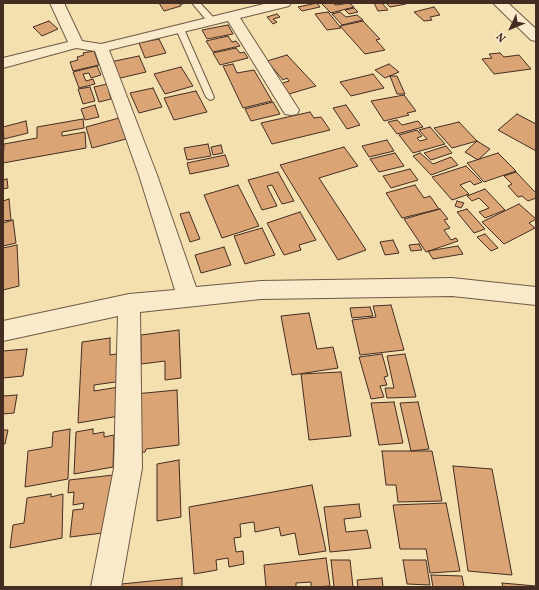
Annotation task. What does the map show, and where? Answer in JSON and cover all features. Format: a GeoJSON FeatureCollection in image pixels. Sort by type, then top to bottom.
{"type":"FeatureCollection","features":[{"type":"Feature","properties":{"kind":"street"},"geometry":{"type":"LineString","coordinates":[[56,3],[76,44]]}},
{"type":"Feature","properties":{"kind":"street"},"geometry":{"type":"LineString","coordinates":[[3,63],[76,44],[101,48],[284,3]]}},
{"type":"Feature","properties":{"kind":"street"},"geometry":{"type":"LineString","coordinates":[[500,3],[536,37]]}},
{"type":"Feature","properties":{"kind":"street"},"geometry":{"type":"LineString","coordinates":[[231,15],[291,110]]}},
{"type":"Feature","properties":{"kind":"street"},"geometry":{"type":"LineString","coordinates":[[101,48],[148,175],[189,298]]}},
{"type":"Feature","properties":{"kind":"street"},"geometry":{"type":"LineString","coordinates":[[3,331],[129,304],[261,290],[452,287],[536,296]]}},
{"type":"Feature","properties":{"kind":"street"},"geometry":{"type":"LineString","coordinates":[[106,587],[128,468],[129,304]]}},
{"type":"Feature","properties":{"kind":"lane"},"geometry":{"type":"LineString","coordinates":[[196,3],[211,20]]}},
{"type":"Feature","properties":{"kind":"lane"},"geometry":{"type":"LineString","coordinates":[[180,29],[210,97]]}},
{"type":"Feature","properties":{"kind":"building"},"geometry":{"type":"Polygon","coordinates":[[[159,3],[182,3],[183,4],[164,11],[159,3]]]}},
{"type":"Feature","properties":{"kind":"building"},"geometry":{"type":"Polygon","coordinates":[[[317,3],[320,7],[302,11],[298,7],[317,3]]]}},
{"type":"Feature","properties":{"kind":"building"},"geometry":{"type":"Polygon","coordinates":[[[321,3],[336,3],[334,4],[336,5],[349,3],[354,7],[331,13],[321,3]]]}},
{"type":"Feature","properties":{"kind":"building"},"geometry":{"type":"Polygon","coordinates":[[[374,3],[382,3],[388,10],[378,11],[374,3]]]}},
{"type":"Feature","properties":{"kind":"building"},"geometry":{"type":"Polygon","coordinates":[[[386,3],[405,3],[406,4],[390,7],[386,3]]]}},
{"type":"Feature","properties":{"kind":"building"},"geometry":{"type":"Polygon","coordinates":[[[434,7],[440,15],[430,17],[432,20],[424,21],[414,12],[434,7]]]}},
{"type":"Feature","properties":{"kind":"building"},"geometry":{"type":"Polygon","coordinates":[[[354,8],[358,12],[349,14],[345,10],[354,8]]]}},
{"type":"Feature","properties":{"kind":"building"},"geometry":{"type":"Polygon","coordinates":[[[328,12],[341,28],[327,30],[315,14],[328,12]]]}},
{"type":"Feature","properties":{"kind":"building"},"geometry":{"type":"Polygon","coordinates":[[[340,12],[346,17],[357,15],[363,20],[342,25],[332,14],[340,12]]]}},
{"type":"Feature","properties":{"kind":"building"},"geometry":{"type":"Polygon","coordinates":[[[277,14],[280,17],[273,19],[277,22],[273,24],[267,17],[277,14]]]}},
{"type":"Feature","properties":{"kind":"building"},"geometry":{"type":"Polygon","coordinates":[[[49,21],[58,29],[42,36],[33,27],[49,21]]]}},
{"type":"Feature","properties":{"kind":"building"},"geometry":{"type":"Polygon","coordinates":[[[363,21],[380,39],[376,40],[385,50],[365,54],[340,26],[363,21]]]}},
{"type":"Feature","properties":{"kind":"building"},"geometry":{"type":"Polygon","coordinates":[[[228,25],[233,34],[207,39],[202,30],[228,25]]]}},
{"type":"Feature","properties":{"kind":"building"},"geometry":{"type":"Polygon","coordinates":[[[228,36],[232,42],[236,41],[240,46],[213,52],[206,41],[228,36]]]}},
{"type":"Feature","properties":{"kind":"building"},"geometry":{"type":"Polygon","coordinates":[[[159,39],[166,53],[145,58],[139,43],[159,39]]]}},
{"type":"Feature","properties":{"kind":"building"},"geometry":{"type":"Polygon","coordinates":[[[236,48],[240,53],[244,52],[248,58],[220,65],[213,53],[236,48]]]}},
{"type":"Feature","properties":{"kind":"building"},"geometry":{"type":"Polygon","coordinates":[[[94,51],[99,65],[73,71],[70,62],[78,60],[77,57],[84,55],[83,53],[94,51]]]}},
{"type":"Feature","properties":{"kind":"building"},"geometry":{"type":"Polygon","coordinates":[[[500,53],[504,57],[519,55],[531,69],[494,74],[482,59],[492,58],[489,54],[500,53]]]}},
{"type":"Feature","properties":{"kind":"building"},"geometry":{"type":"Polygon","coordinates":[[[287,55],[316,86],[289,94],[280,84],[289,81],[287,78],[283,80],[267,61],[287,55]]]}},
{"type":"Feature","properties":{"kind":"building"},"geometry":{"type":"Polygon","coordinates":[[[139,56],[146,72],[116,79],[110,62],[139,56]]]}},
{"type":"Feature","properties":{"kind":"building"},"geometry":{"type":"Polygon","coordinates":[[[233,64],[237,73],[254,70],[272,101],[243,108],[223,66],[233,64]]]}},
{"type":"Feature","properties":{"kind":"building"},"geometry":{"type":"Polygon","coordinates":[[[389,64],[399,72],[385,78],[375,70],[389,64]]]}},
{"type":"Feature","properties":{"kind":"building"},"geometry":{"type":"Polygon","coordinates":[[[97,66],[101,75],[91,78],[89,73],[83,74],[86,81],[93,79],[95,84],[79,88],[73,72],[97,66]]]}},
{"type":"Feature","properties":{"kind":"building"},"geometry":{"type":"Polygon","coordinates":[[[181,67],[193,86],[165,94],[154,74],[181,67]]]}},
{"type":"Feature","properties":{"kind":"building"},"geometry":{"type":"Polygon","coordinates":[[[373,74],[384,88],[351,96],[340,82],[373,74]]]}},
{"type":"Feature","properties":{"kind":"building"},"geometry":{"type":"Polygon","coordinates":[[[390,76],[397,76],[405,94],[397,94],[390,76]]]}},
{"type":"Feature","properties":{"kind":"building"},"geometry":{"type":"Polygon","coordinates":[[[107,84],[111,99],[99,102],[94,87],[107,84]]]}},
{"type":"Feature","properties":{"kind":"building"},"geometry":{"type":"Polygon","coordinates":[[[90,87],[95,101],[83,104],[78,89],[90,87]]]}},
{"type":"Feature","properties":{"kind":"building"},"geometry":{"type":"Polygon","coordinates":[[[153,88],[162,107],[139,113],[130,93],[153,88]]]}},
{"type":"Feature","properties":{"kind":"building"},"geometry":{"type":"Polygon","coordinates":[[[196,91],[207,112],[174,120],[164,98],[196,91]]]}},
{"type":"Feature","properties":{"kind":"building"},"geometry":{"type":"Polygon","coordinates":[[[404,95],[416,111],[407,113],[409,115],[384,121],[371,101],[404,95]]]}},
{"type":"Feature","properties":{"kind":"building"},"geometry":{"type":"Polygon","coordinates":[[[273,102],[280,114],[251,121],[245,109],[273,102]]]}},
{"type":"Feature","properties":{"kind":"building"},"geometry":{"type":"Polygon","coordinates":[[[95,105],[99,117],[85,120],[81,109],[95,105]]]}},
{"type":"Feature","properties":{"kind":"building"},"geometry":{"type":"Polygon","coordinates":[[[346,105],[360,125],[347,129],[333,108],[346,105]]]}},
{"type":"Feature","properties":{"kind":"building"},"geometry":{"type":"Polygon","coordinates":[[[310,112],[314,118],[321,117],[330,130],[272,144],[261,123],[310,112]]]}},
{"type":"Feature","properties":{"kind":"building"},"geometry":{"type":"Polygon","coordinates":[[[517,114],[536,124],[536,151],[498,130],[517,114]]]}},
{"type":"Feature","properties":{"kind":"building"},"geometry":{"type":"Polygon","coordinates":[[[119,118],[126,139],[92,148],[86,127],[119,118]]]}},
{"type":"Feature","properties":{"kind":"building"},"geometry":{"type":"Polygon","coordinates":[[[83,119],[84,128],[62,132],[62,136],[85,132],[86,148],[3,163],[4,144],[37,138],[37,127],[83,119]]]}},
{"type":"Feature","properties":{"kind":"building"},"geometry":{"type":"Polygon","coordinates":[[[397,120],[402,125],[418,121],[423,127],[397,134],[388,122],[397,120]]]}},
{"type":"Feature","properties":{"kind":"building"},"geometry":{"type":"Polygon","coordinates":[[[26,121],[28,133],[4,139],[3,127],[26,121]]]}},
{"type":"Feature","properties":{"kind":"building"},"geometry":{"type":"Polygon","coordinates":[[[459,122],[477,141],[452,148],[434,128],[459,122]]]}},
{"type":"Feature","properties":{"kind":"building"},"geometry":{"type":"Polygon","coordinates":[[[430,127],[445,144],[413,153],[399,135],[417,130],[422,136],[417,138],[420,141],[427,139],[419,130],[430,127]]]}},
{"type":"Feature","properties":{"kind":"building"},"geometry":{"type":"Polygon","coordinates":[[[387,140],[394,151],[369,157],[362,146],[387,140]]]}},
{"type":"Feature","properties":{"kind":"building"},"geometry":{"type":"Polygon","coordinates":[[[477,141],[490,149],[478,160],[465,152],[477,141]]]}},
{"type":"Feature","properties":{"kind":"building"},"geometry":{"type":"Polygon","coordinates":[[[208,144],[211,156],[187,160],[184,148],[208,144]]]}},
{"type":"Feature","properties":{"kind":"building"},"geometry":{"type":"Polygon","coordinates":[[[221,145],[223,153],[213,155],[211,147],[221,145]]]}},
{"type":"Feature","properties":{"kind":"building"},"geometry":{"type":"Polygon","coordinates":[[[446,146],[452,153],[431,160],[424,153],[446,146]]]}},
{"type":"Feature","properties":{"kind":"building"},"geometry":{"type":"Polygon","coordinates":[[[344,147],[358,166],[319,178],[366,250],[338,260],[280,165],[344,147]]]}},
{"type":"Feature","properties":{"kind":"building"},"geometry":{"type":"Polygon","coordinates":[[[395,153],[404,166],[379,172],[370,159],[395,153]]]}},
{"type":"Feature","properties":{"kind":"building"},"geometry":{"type":"Polygon","coordinates":[[[420,153],[433,164],[451,157],[458,165],[431,175],[413,156],[420,153]]]}},
{"type":"Feature","properties":{"kind":"building"},"geometry":{"type":"Polygon","coordinates":[[[498,153],[516,171],[484,182],[467,163],[498,153]]]}},
{"type":"Feature","properties":{"kind":"building"},"geometry":{"type":"Polygon","coordinates":[[[225,155],[229,166],[190,174],[187,163],[225,155]]]}},
{"type":"Feature","properties":{"kind":"building"},"geometry":{"type":"Polygon","coordinates":[[[466,166],[482,182],[474,185],[470,181],[460,185],[469,194],[452,200],[432,177],[466,166]]]}},
{"type":"Feature","properties":{"kind":"building"},"geometry":{"type":"Polygon","coordinates":[[[410,169],[418,180],[391,188],[383,176],[410,169]]]}},
{"type":"Feature","properties":{"kind":"building"},"geometry":{"type":"Polygon","coordinates":[[[278,172],[294,201],[282,204],[272,185],[267,186],[277,206],[262,210],[248,180],[278,172]]]}},
{"type":"Feature","properties":{"kind":"building"},"geometry":{"type":"Polygon","coordinates":[[[516,172],[536,193],[536,198],[528,201],[522,196],[518,197],[508,186],[512,184],[504,176],[516,172]]]}},
{"type":"Feature","properties":{"kind":"building"},"geometry":{"type":"Polygon","coordinates":[[[7,179],[8,188],[3,189],[3,180],[7,179]]]}},
{"type":"Feature","properties":{"kind":"building"},"geometry":{"type":"Polygon","coordinates":[[[238,185],[259,226],[222,238],[204,195],[238,185]]]}},
{"type":"Feature","properties":{"kind":"building"},"geometry":{"type":"Polygon","coordinates":[[[415,185],[424,198],[430,196],[439,209],[402,218],[386,193],[415,185]]]}},
{"type":"Feature","properties":{"kind":"building"},"geometry":{"type":"Polygon","coordinates":[[[485,189],[505,210],[485,218],[479,212],[489,208],[479,198],[472,201],[467,196],[485,189]]]}},
{"type":"Feature","properties":{"kind":"building"},"geometry":{"type":"Polygon","coordinates":[[[9,199],[11,220],[3,221],[3,201],[9,199]]]}},
{"type":"Feature","properties":{"kind":"building"},"geometry":{"type":"Polygon","coordinates":[[[457,201],[464,203],[461,208],[455,206],[457,201]]]}},
{"type":"Feature","properties":{"kind":"building"},"geometry":{"type":"Polygon","coordinates":[[[519,204],[536,219],[529,223],[535,228],[504,244],[482,222],[519,204]]]}},
{"type":"Feature","properties":{"kind":"building"},"geometry":{"type":"Polygon","coordinates":[[[440,209],[448,219],[444,220],[450,228],[444,230],[451,240],[456,238],[458,241],[426,252],[404,219],[440,209]]]}},
{"type":"Feature","properties":{"kind":"building"},"geometry":{"type":"Polygon","coordinates":[[[467,209],[485,229],[474,233],[457,212],[467,209]]]}},
{"type":"Feature","properties":{"kind":"building"},"geometry":{"type":"Polygon","coordinates":[[[189,212],[200,239],[190,242],[180,214],[189,212]]]}},
{"type":"Feature","properties":{"kind":"building"},"geometry":{"type":"Polygon","coordinates":[[[300,212],[316,240],[299,245],[301,250],[284,255],[267,223],[300,212]]]}},
{"type":"Feature","properties":{"kind":"building"},"geometry":{"type":"Polygon","coordinates":[[[13,220],[16,243],[3,246],[3,223],[13,220]]]}},
{"type":"Feature","properties":{"kind":"building"},"geometry":{"type":"Polygon","coordinates":[[[262,228],[275,255],[245,264],[234,236],[262,228]]]}},
{"type":"Feature","properties":{"kind":"building"},"geometry":{"type":"Polygon","coordinates":[[[485,234],[498,248],[491,251],[477,237],[485,234]]]}},
{"type":"Feature","properties":{"kind":"building"},"geometry":{"type":"Polygon","coordinates":[[[393,240],[399,253],[385,255],[380,242],[393,240]]]}},
{"type":"Feature","properties":{"kind":"building"},"geometry":{"type":"Polygon","coordinates":[[[419,244],[422,250],[411,251],[409,245],[419,244]]]}},
{"type":"Feature","properties":{"kind":"building"},"geometry":{"type":"Polygon","coordinates":[[[17,245],[19,286],[3,290],[3,248],[17,245]]]}},
{"type":"Feature","properties":{"kind":"building"},"geometry":{"type":"Polygon","coordinates":[[[458,246],[463,254],[433,259],[428,251],[458,246]]]}},
{"type":"Feature","properties":{"kind":"building"},"geometry":{"type":"Polygon","coordinates":[[[224,247],[231,265],[201,273],[195,255],[224,247]]]}},
{"type":"Feature","properties":{"kind":"building"},"geometry":{"type":"Polygon","coordinates":[[[391,305],[404,350],[360,355],[352,320],[376,317],[373,306],[391,305]]]}},
{"type":"Feature","properties":{"kind":"building"},"geometry":{"type":"Polygon","coordinates":[[[370,307],[373,316],[352,318],[350,308],[370,307]]]}},
{"type":"Feature","properties":{"kind":"building"},"geometry":{"type":"Polygon","coordinates":[[[309,313],[317,349],[333,347],[338,368],[292,375],[281,316],[309,313]]]}},
{"type":"Feature","properties":{"kind":"building"},"geometry":{"type":"Polygon","coordinates":[[[179,330],[181,378],[165,380],[165,361],[141,364],[141,335],[179,330]]]}},
{"type":"Feature","properties":{"kind":"building"},"geometry":{"type":"Polygon","coordinates":[[[110,338],[110,355],[122,353],[122,381],[94,385],[94,391],[119,387],[119,416],[78,423],[82,342],[110,338]]]}},
{"type":"Feature","properties":{"kind":"building"},"geometry":{"type":"Polygon","coordinates":[[[27,349],[23,376],[3,378],[3,351],[27,349]]]}},
{"type":"Feature","properties":{"kind":"building"},"geometry":{"type":"Polygon","coordinates":[[[382,354],[388,376],[384,377],[387,385],[380,386],[384,397],[371,399],[359,357],[382,354]]]}},
{"type":"Feature","properties":{"kind":"building"},"geometry":{"type":"Polygon","coordinates":[[[405,354],[416,397],[387,398],[385,388],[394,388],[387,356],[405,354]]]}},
{"type":"Feature","properties":{"kind":"building"},"geometry":{"type":"Polygon","coordinates":[[[341,372],[351,436],[309,440],[301,374],[341,372]]]}},
{"type":"Feature","properties":{"kind":"building"},"geometry":{"type":"Polygon","coordinates":[[[177,390],[179,445],[146,449],[145,452],[134,453],[135,394],[177,390]]]}},
{"type":"Feature","properties":{"kind":"building"},"geometry":{"type":"Polygon","coordinates":[[[17,395],[14,413],[3,414],[3,396],[17,395]]]}},
{"type":"Feature","properties":{"kind":"building"},"geometry":{"type":"Polygon","coordinates":[[[394,402],[403,443],[379,445],[371,403],[394,402]]]}},
{"type":"Feature","properties":{"kind":"building"},"geometry":{"type":"Polygon","coordinates":[[[418,402],[429,449],[411,451],[400,403],[418,402]]]}},
{"type":"Feature","properties":{"kind":"building"},"geometry":{"type":"Polygon","coordinates":[[[70,429],[68,479],[25,487],[28,451],[52,447],[53,432],[70,429]]]}},
{"type":"Feature","properties":{"kind":"building"},"geometry":{"type":"Polygon","coordinates":[[[93,429],[93,434],[104,432],[104,437],[114,435],[113,467],[74,474],[76,432],[93,429]]]}},
{"type":"Feature","properties":{"kind":"building"},"geometry":{"type":"Polygon","coordinates":[[[3,430],[8,430],[5,444],[3,444],[3,430]]]}},
{"type":"Feature","properties":{"kind":"building"},"geometry":{"type":"Polygon","coordinates":[[[382,451],[432,451],[442,501],[398,502],[396,485],[386,485],[382,451]]]}},
{"type":"Feature","properties":{"kind":"building"},"geometry":{"type":"Polygon","coordinates":[[[179,460],[181,517],[157,521],[157,464],[179,460]]]}},
{"type":"Feature","properties":{"kind":"building"},"geometry":{"type":"Polygon","coordinates":[[[453,466],[492,469],[512,575],[468,571],[453,466]]]}},
{"type":"Feature","properties":{"kind":"building"},"geometry":{"type":"Polygon","coordinates":[[[114,475],[111,532],[70,537],[73,510],[83,509],[84,503],[73,505],[74,492],[68,493],[69,480],[114,475]]]}},
{"type":"Feature","properties":{"kind":"building"},"geometry":{"type":"Polygon","coordinates":[[[312,485],[326,551],[299,555],[295,533],[281,536],[279,527],[255,532],[254,522],[240,524],[241,537],[234,538],[236,552],[243,551],[244,564],[229,567],[228,558],[216,560],[217,570],[194,574],[189,507],[312,485]]]}},
{"type":"Feature","properties":{"kind":"building"},"geometry":{"type":"Polygon","coordinates":[[[51,494],[51,497],[63,494],[62,538],[10,548],[13,525],[24,523],[27,498],[51,494]]]}},
{"type":"Feature","properties":{"kind":"building"},"geometry":{"type":"Polygon","coordinates":[[[446,503],[460,571],[430,573],[426,549],[400,549],[393,505],[446,503]]]}},
{"type":"Feature","properties":{"kind":"building"},"geometry":{"type":"Polygon","coordinates":[[[359,504],[361,517],[344,519],[346,532],[367,530],[371,548],[330,552],[324,507],[359,504]]]}},
{"type":"Feature","properties":{"kind":"building"},"geometry":{"type":"Polygon","coordinates":[[[326,558],[330,586],[311,587],[311,582],[296,583],[296,587],[266,587],[264,565],[326,558]]]}},
{"type":"Feature","properties":{"kind":"building"},"geometry":{"type":"Polygon","coordinates":[[[331,560],[350,560],[353,587],[334,587],[331,560]]]}},
{"type":"Feature","properties":{"kind":"building"},"geometry":{"type":"Polygon","coordinates":[[[403,560],[426,560],[430,585],[407,584],[403,560]]]}},
{"type":"Feature","properties":{"kind":"building"},"geometry":{"type":"Polygon","coordinates":[[[431,575],[462,576],[464,587],[433,587],[431,575]]]}},
{"type":"Feature","properties":{"kind":"building"},"geometry":{"type":"Polygon","coordinates":[[[182,578],[182,587],[111,587],[111,585],[182,578]]]}},
{"type":"Feature","properties":{"kind":"building"},"geometry":{"type":"Polygon","coordinates":[[[382,578],[383,587],[358,587],[357,580],[382,578]]]}},
{"type":"Feature","properties":{"kind":"building"},"geometry":{"type":"Polygon","coordinates":[[[502,583],[536,586],[536,587],[503,587],[502,583]]]}}]}
